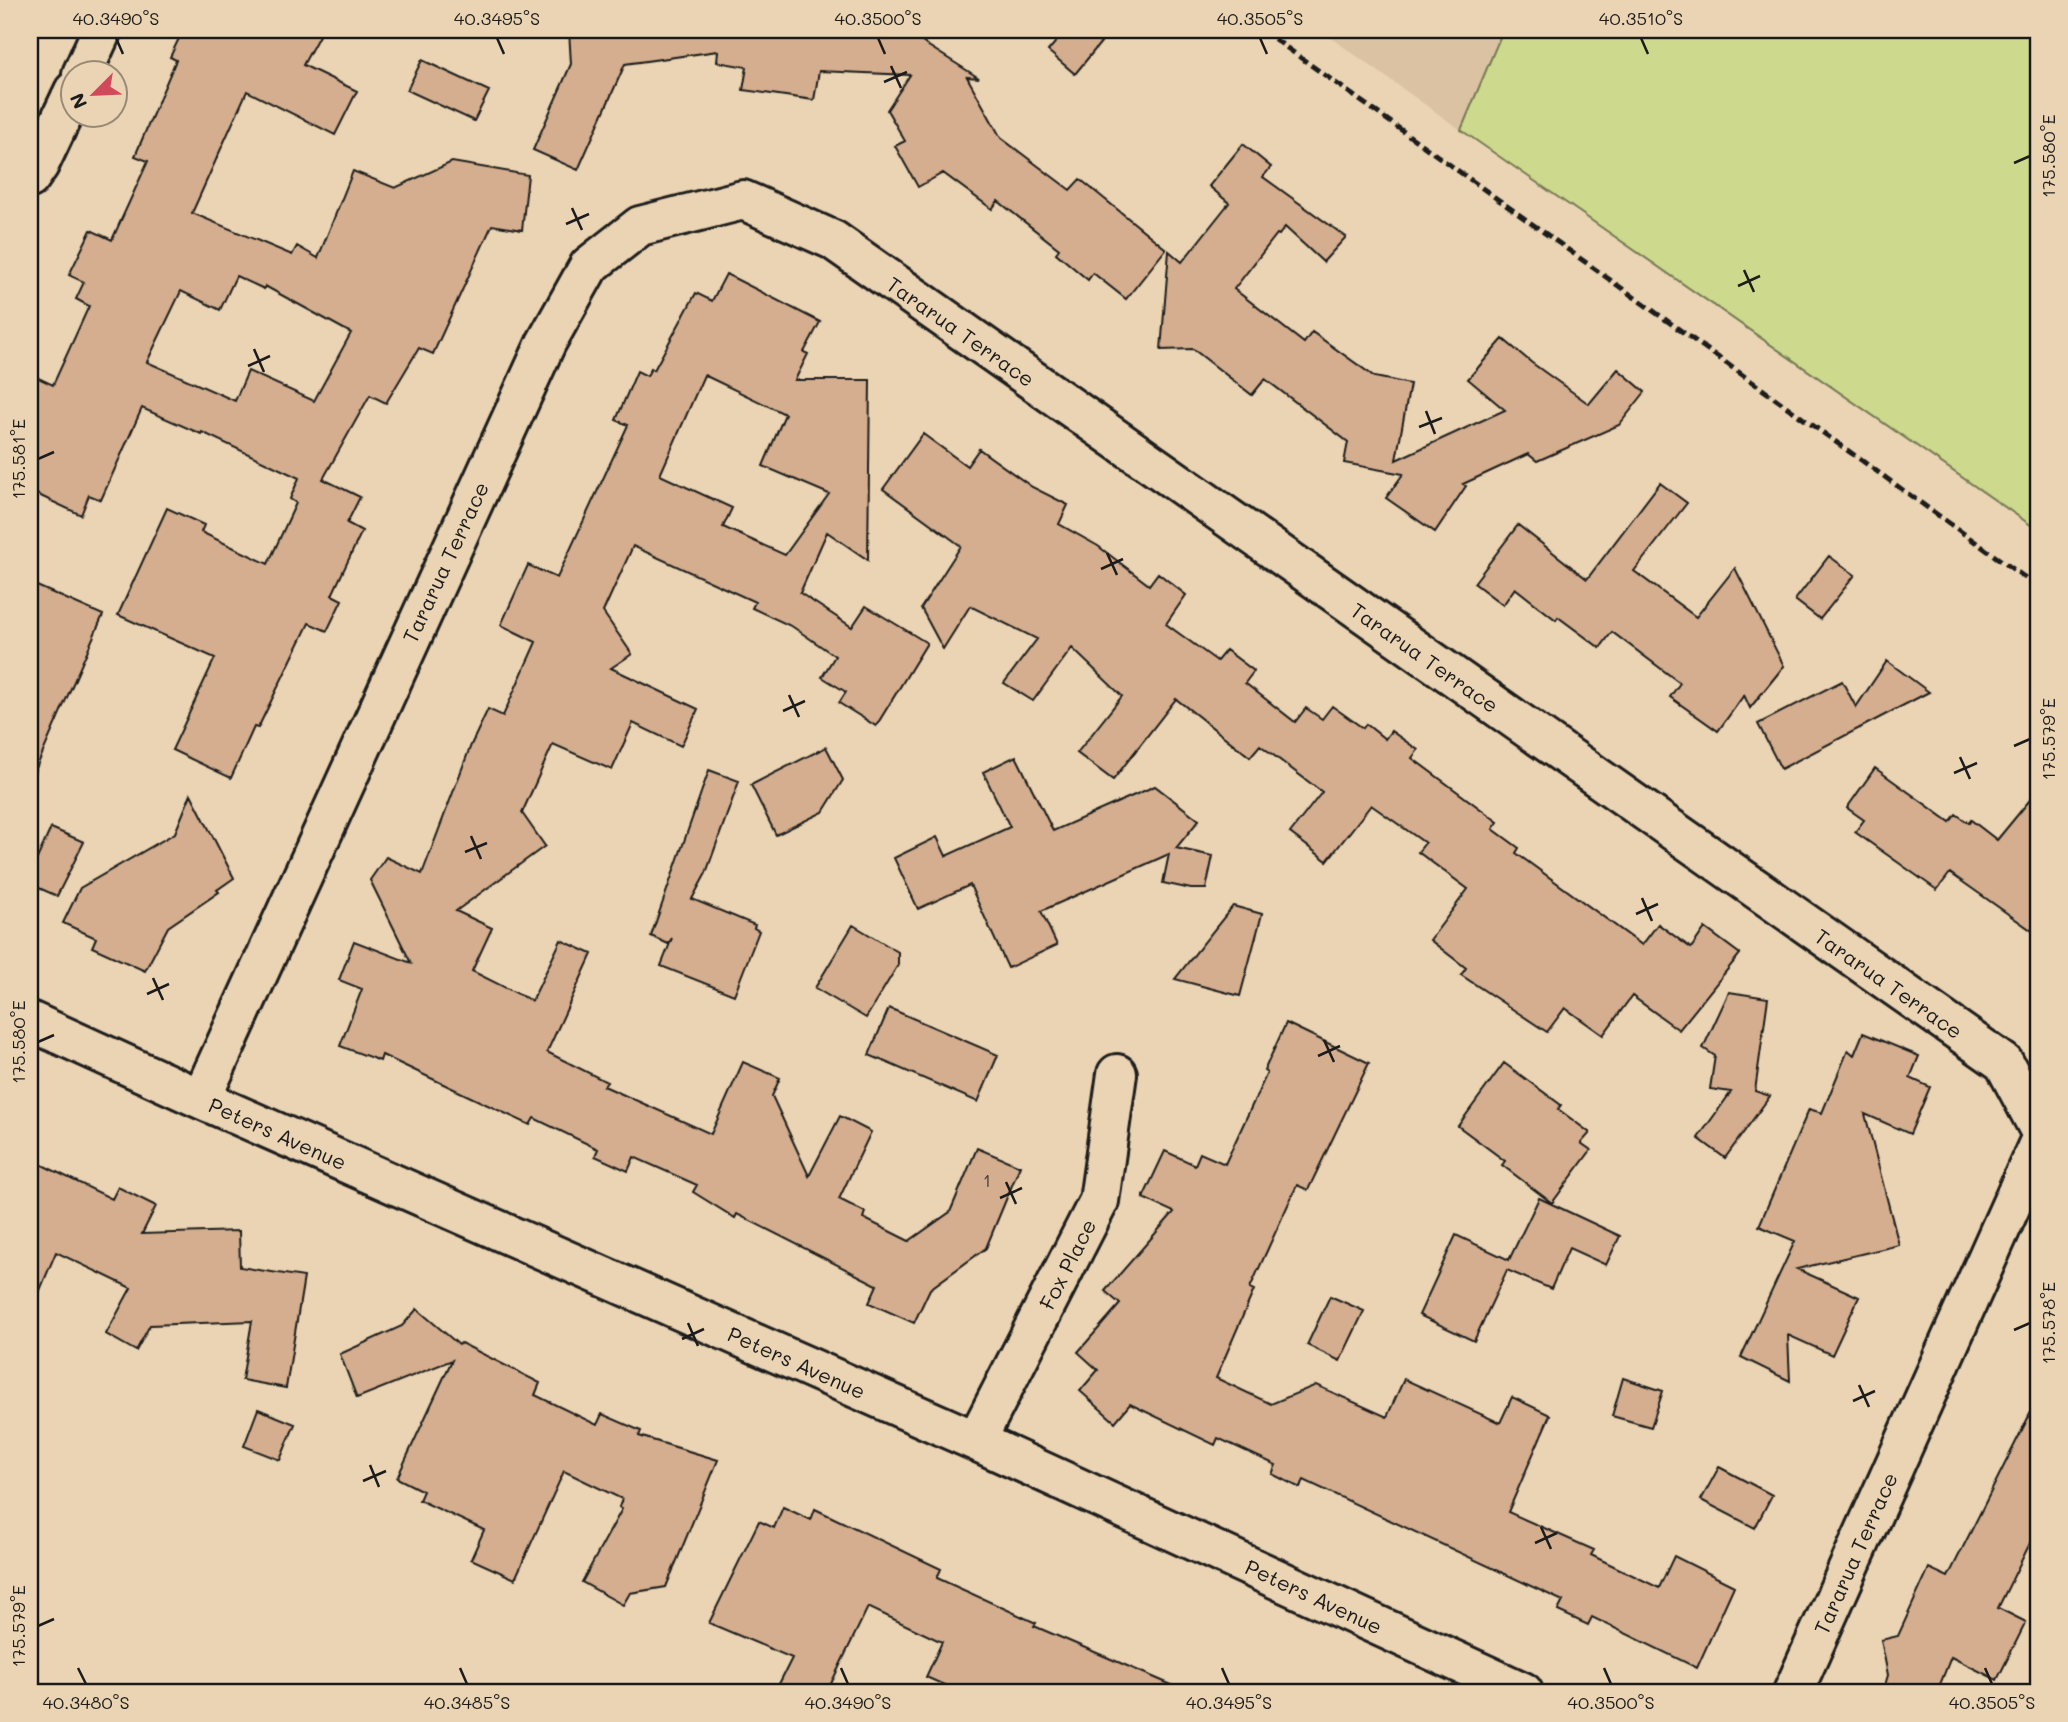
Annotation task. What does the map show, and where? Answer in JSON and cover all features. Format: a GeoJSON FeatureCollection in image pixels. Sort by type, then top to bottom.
{"type":"FeatureCollection","features":[{"type":"Feature","properties":{"kind":"street"},"geometry":{"type":"LineString","coordinates":[[88,60],[102,30]]}},
{"type":"Feature","properties":{"kind":"street"},"geometry":{"type":"LineString","coordinates":[[30,178],[60,120]]}},
{"type":"Feature","properties":{"kind":"street","name":"Tararua Terrace"},"geometry":{"type":"LineString","coordinates":[[201,1099],[546,343],[589,266],[640,226],[743,200],[833,240],[1993,1055],[2004,1063],[2038,1126]]}},
{"type":"Feature","properties":{"kind":"street","name":"Peters Avenue"},"geometry":{"type":"LineString","coordinates":[[30,1021],[976,1441],[1523,1692]]}},
{"type":"Feature","properties":{"kind":"street","name":"Fox Place"},"geometry":{"type":"LineString","coordinates":[[976,1441],[1099,1201],[1117,1074]]}},
{"type":"Feature","properties":{"kind":"street","name":"Tararua Terrace"},"geometry":{"type":"LineString","coordinates":[[1793,1692],[2038,1145]]}},
{"type":"Feature","properties":{"kind":"shaded area"},"geometry":{"type":"Polygon","coordinates":[[[1320,30],[1505,30],[1461,130],[1320,30]]]}},
{"type":"Feature","properties":{"kind":"green space"},"geometry":{"type":"Polygon","coordinates":[[[1503,30],[2038,30],[2038,530],[1461,130],[1503,30]]]}},
{"type":"Feature","properties":{"kind":"building"},"geometry":{"type":"Polygon","coordinates":[[[183,30],[322,30],[303,65],[357,91],[335,135],[247,91],[192,213],[292,255],[297,246],[318,258],[353,171],[395,188],[452,162],[528,175],[522,230],[492,225],[433,354],[419,348],[386,403],[370,395],[323,479],[360,497],[347,523],[362,531],[332,595],[342,600],[327,631],[309,623],[258,728],[254,727],[231,778],[172,750],[215,658],[118,615],[167,508],[204,525],[201,532],[268,564],[296,503],[290,499],[299,478],[202,432],[201,434],[142,408],[101,500],[89,495],[81,515],[30,491],[30,374],[53,385],[89,306],[76,299],[84,282],[69,275],[91,230],[112,240],[148,161],[135,156],[176,60],[170,57],[183,30]],[[236,276],[220,310],[181,291],[147,362],[235,401],[248,371],[314,401],[351,333],[265,286],[264,289],[236,276]]]}},
{"type":"Feature","properties":{"kind":"building"},"geometry":{"type":"Polygon","coordinates":[[[569,30],[903,30],[979,78],[967,77],[1001,138],[1070,190],[1080,179],[1166,249],[1126,299],[1093,273],[1088,280],[1056,253],[1059,249],[998,201],[992,209],[943,173],[918,187],[895,146],[905,141],[887,110],[910,75],[819,71],[814,100],[743,90],[747,67],[717,62],[718,51],[625,64],[578,170],[533,150],[571,64],[569,30]]]}},
{"type":"Feature","properties":{"kind":"building"},"geometry":{"type":"Polygon","coordinates":[[[1066,30],[1111,30],[1075,74],[1048,51],[1066,30]]]}},
{"type":"Feature","properties":{"kind":"building"},"geometry":{"type":"Polygon","coordinates":[[[422,60],[489,91],[474,121],[407,90],[422,60]]]}},
{"type":"Feature","properties":{"kind":"building"},"geometry":{"type":"Polygon","coordinates":[[[1243,144],[1271,167],[1263,177],[1346,237],[1323,262],[1285,227],[1234,289],[1304,343],[1312,332],[1375,377],[1410,384],[1396,460],[1505,410],[1468,379],[1503,339],[1589,404],[1618,369],[1645,392],[1619,425],[1537,461],[1528,454],[1463,484],[1466,486],[1435,532],[1386,498],[1403,474],[1344,463],[1348,442],[1265,379],[1252,395],[1193,349],[1161,350],[1169,251],[1182,262],[1229,203],[1209,186],[1243,144]]]}},
{"type":"Feature","properties":{"kind":"building"},"geometry":{"type":"Polygon","coordinates":[[[726,274],[820,322],[804,352],[808,354],[795,380],[870,380],[868,560],[827,532],[800,593],[852,627],[866,606],[927,643],[876,726],[839,703],[846,692],[822,677],[835,656],[793,627],[752,608],[755,602],[633,546],[603,612],[632,654],[611,668],[698,709],[681,746],[633,723],[612,770],[553,744],[522,813],[545,846],[456,911],[492,928],[472,971],[532,1001],[561,940],[592,954],[547,1052],[607,1082],[604,1086],[711,1134],[743,1062],[780,1078],[772,1096],[809,1176],[840,1116],[871,1132],[839,1199],[865,1212],[863,1218],[909,1241],[950,1212],[977,1148],[1020,1166],[986,1248],[930,1289],[914,1323],[869,1303],[877,1285],[737,1214],[735,1218],[693,1192],[697,1185],[634,1157],[628,1171],[595,1156],[598,1149],[534,1118],[530,1125],[382,1055],[380,1061],[340,1046],[362,989],[339,980],[354,941],[411,963],[370,880],[386,857],[422,874],[471,745],[488,709],[503,716],[536,642],[501,625],[528,565],[557,578],[628,425],[616,420],[637,371],[647,376],[651,368],[654,370],[696,293],[712,301],[726,274]],[[704,375],[660,475],[732,508],[723,527],[785,555],[829,494],[763,466],[785,414],[704,375]]]}},
{"type":"Feature","properties":{"kind":"building"},"geometry":{"type":"Polygon","coordinates":[[[923,434],[967,466],[979,449],[1032,487],[1068,505],[1059,524],[1098,546],[1149,585],[1158,573],[1186,595],[1166,624],[1217,661],[1226,650],[1254,671],[1245,683],[1295,722],[1306,708],[1322,719],[1332,706],[1363,728],[1366,724],[1385,739],[1391,731],[1418,750],[1412,758],[1498,822],[1493,829],[1519,848],[1516,853],[1642,945],[1658,924],[1691,948],[1705,928],[1740,954],[1679,1030],[1632,996],[1603,1035],[1565,1008],[1547,1032],[1461,975],[1466,968],[1430,940],[1468,889],[1418,852],[1425,843],[1371,805],[1327,861],[1290,833],[1322,792],[1260,745],[1250,757],[1176,699],[1113,780],[1077,753],[1122,696],[1072,648],[1033,701],[1004,683],[1037,639],[970,606],[943,649],[921,608],[961,546],[883,489],[923,434]]]}},
{"type":"Feature","properties":{"kind":"building"},"geometry":{"type":"Polygon","coordinates":[[[1660,483],[1687,503],[1634,571],[1696,617],[1735,568],[1784,666],[1750,708],[1744,695],[1718,731],[1670,697],[1680,683],[1612,632],[1600,648],[1558,617],[1556,620],[1515,588],[1503,605],[1474,583],[1518,525],[1587,579],[1660,483]]]}},
{"type":"Feature","properties":{"kind":"building"},"geometry":{"type":"Polygon","coordinates":[[[1829,556],[1855,575],[1820,619],[1795,600],[1829,556]]]}},
{"type":"Feature","properties":{"kind":"building"},"geometry":{"type":"Polygon","coordinates":[[[30,583],[103,615],[30,782],[30,583]]]}},
{"type":"Feature","properties":{"kind":"building"},"geometry":{"type":"Polygon","coordinates":[[[1887,661],[1929,692],[1781,769],[1758,724],[1842,681],[1856,707],[1887,661]]]}},
{"type":"Feature","properties":{"kind":"building"},"geometry":{"type":"Polygon","coordinates":[[[826,747],[843,780],[823,812],[776,835],[751,785],[826,747]]]}},
{"type":"Feature","properties":{"kind":"building"},"geometry":{"type":"Polygon","coordinates":[[[1016,756],[1053,831],[1155,786],[1199,820],[1176,848],[1213,856],[1206,889],[1163,883],[1169,854],[1041,911],[1057,945],[1008,968],[970,885],[918,909],[894,858],[937,837],[946,856],[1010,827],[983,772],[1016,756]]]}},
{"type":"Feature","properties":{"kind":"building"},"geometry":{"type":"Polygon","coordinates":[[[1875,768],[1950,822],[1956,814],[1969,823],[1971,820],[1997,840],[2038,790],[2038,935],[1950,873],[1937,890],[1855,832],[1864,820],[1847,808],[1875,768]]]}},
{"type":"Feature","properties":{"kind":"building"},"geometry":{"type":"Polygon","coordinates":[[[709,770],[739,781],[706,873],[692,899],[755,925],[754,928],[759,931],[734,995],[661,966],[672,938],[668,944],[651,936],[709,770]]]}},
{"type":"Feature","properties":{"kind":"building"},"geometry":{"type":"Polygon","coordinates":[[[191,794],[234,878],[217,890],[219,892],[168,927],[145,971],[92,947],[96,938],[63,923],[80,888],[175,833],[191,794]]]}},
{"type":"Feature","properties":{"kind":"building"},"geometry":{"type":"Polygon","coordinates":[[[51,828],[84,842],[57,896],[30,884],[30,874],[51,828]]]}},
{"type":"Feature","properties":{"kind":"building"},"geometry":{"type":"Polygon","coordinates":[[[1233,906],[1262,914],[1240,996],[1175,979],[1233,906]]]}},
{"type":"Feature","properties":{"kind":"building"},"geometry":{"type":"Polygon","coordinates":[[[853,925],[898,952],[898,965],[866,1018],[815,988],[853,925]]]}},
{"type":"Feature","properties":{"kind":"building"},"geometry":{"type":"Polygon","coordinates":[[[1729,992],[1768,998],[1755,1091],[1770,1096],[1725,1158],[1698,1138],[1731,1092],[1710,1089],[1715,1056],[1703,1048],[1729,992]]]}},
{"type":"Feature","properties":{"kind":"building"},"geometry":{"type":"Polygon","coordinates":[[[889,1008],[998,1055],[978,1102],[869,1055],[889,1008]]]}},
{"type":"Feature","properties":{"kind":"building"},"geometry":{"type":"Polygon","coordinates":[[[1286,1023],[1369,1063],[1308,1190],[1297,1185],[1250,1288],[1254,1290],[1216,1378],[1271,1404],[1316,1385],[1387,1417],[1404,1379],[1500,1423],[1512,1397],[1550,1415],[1508,1512],[1594,1550],[1591,1555],[1659,1588],[1674,1556],[1734,1586],[1697,1668],[1592,1617],[1588,1625],[1558,1611],[1563,1601],[1304,1480],[1300,1488],[1272,1474],[1276,1465],[1218,1438],[1215,1445],[1130,1404],[1115,1422],[1080,1391],[1098,1370],[1078,1352],[1120,1304],[1105,1291],[1174,1212],[1143,1198],[1165,1151],[1195,1165],[1200,1153],[1225,1164],[1267,1073],[1264,1071],[1286,1023]]]}},
{"type":"Feature","properties":{"kind":"building"},"geometry":{"type":"Polygon","coordinates":[[[1863,1033],[1919,1056],[1910,1078],[1930,1087],[1910,1134],[1865,1114],[1899,1245],[1797,1269],[1859,1297],[1832,1355],[1788,1335],[1790,1381],[1741,1357],[1795,1241],[1759,1226],[1809,1109],[1822,1113],[1848,1050],[1854,1055],[1863,1033]]]}},
{"type":"Feature","properties":{"kind":"building"},"geometry":{"type":"Polygon","coordinates":[[[1504,1063],[1561,1105],[1558,1109],[1590,1133],[1581,1143],[1591,1150],[1552,1203],[1502,1165],[1505,1161],[1458,1126],[1504,1063]]]}},
{"type":"Feature","properties":{"kind":"building"},"geometry":{"type":"Polygon","coordinates":[[[30,1159],[112,1199],[118,1187],[156,1206],[142,1234],[239,1231],[240,1267],[304,1277],[286,1388],[242,1380],[252,1321],[150,1325],[136,1351],[106,1334],[131,1288],[56,1252],[30,1314],[30,1159]]]}},
{"type":"Feature","properties":{"kind":"building"},"geometry":{"type":"Polygon","coordinates":[[[1539,1198],[1620,1236],[1606,1265],[1569,1248],[1551,1289],[1507,1270],[1474,1341],[1419,1315],[1456,1235],[1509,1260],[1539,1198]]]}},
{"type":"Feature","properties":{"kind":"building"},"geometry":{"type":"Polygon","coordinates":[[[1330,1296],[1364,1311],[1340,1361],[1307,1345],[1330,1296]]]}},
{"type":"Feature","properties":{"kind":"building"},"geometry":{"type":"Polygon","coordinates":[[[417,1309],[459,1345],[461,1343],[540,1383],[535,1395],[597,1425],[602,1414],[641,1431],[639,1436],[718,1460],[666,1587],[630,1593],[623,1605],[582,1582],[622,1509],[619,1507],[622,1499],[564,1471],[515,1579],[471,1559],[484,1530],[419,1500],[423,1491],[397,1478],[452,1360],[357,1398],[340,1354],[402,1326],[417,1309]]]}},
{"type":"Feature","properties":{"kind":"building"},"geometry":{"type":"Polygon","coordinates":[[[1623,1378],[1663,1391],[1651,1427],[1612,1416],[1623,1378]]]}},
{"type":"Feature","properties":{"kind":"building"},"geometry":{"type":"Polygon","coordinates":[[[2038,1398],[2038,1527],[1998,1608],[2026,1622],[1997,1680],[1951,1657],[1937,1692],[1883,1692],[1888,1675],[1881,1640],[1898,1636],[1929,1568],[1948,1577],[2038,1398]]]}},
{"type":"Feature","properties":{"kind":"building"},"geometry":{"type":"Polygon","coordinates":[[[258,1409],[295,1424],[280,1460],[244,1446],[258,1409]]]}},
{"type":"Feature","properties":{"kind":"building"},"geometry":{"type":"Polygon","coordinates":[[[1719,1467],[1772,1495],[1755,1528],[1701,1500],[1719,1467]]]}},
{"type":"Feature","properties":{"kind":"building"},"geometry":{"type":"Polygon","coordinates":[[[783,1507],[811,1520],[815,1509],[941,1569],[937,1578],[1036,1623],[1034,1626],[1188,1692],[960,1692],[926,1677],[942,1642],[868,1607],[827,1692],[775,1692],[792,1658],[709,1623],[759,1521],[774,1528],[783,1507]]]}},
{"type":"Feature","properties":{"kind":"railway"},"geometry":{"type":"LineString","coordinates":[[1262,30],[2038,587]]}}]}
